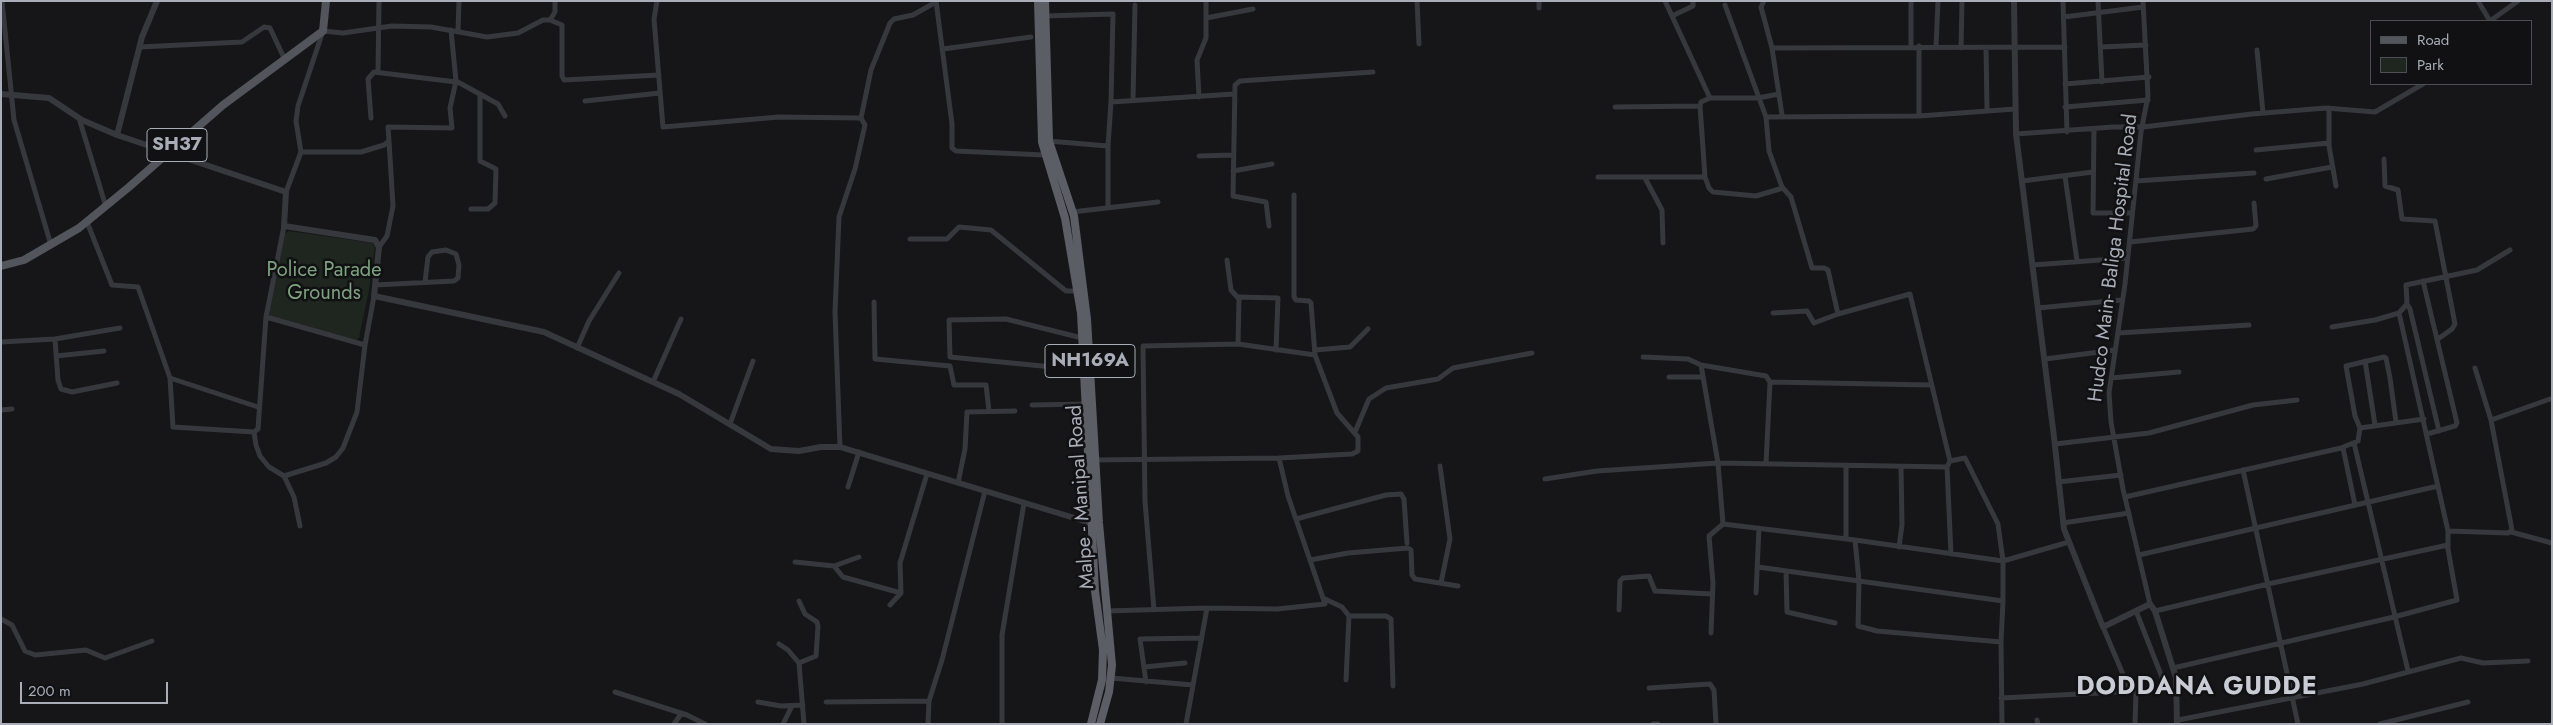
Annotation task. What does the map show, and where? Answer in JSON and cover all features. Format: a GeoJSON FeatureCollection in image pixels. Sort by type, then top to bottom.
{"type":"FeatureCollection","features":[{"type":"Feature","properties":{"kind":"highway","name":"Malpe - Manipal Road"},"geometry":{"type":"LineString","coordinates":[[1038,1],[1045,142],[1072,212],[1084,288],[1094,460],[1104,590],[1111,649],[1111,678],[1100,724]]}},
{"type":"Feature","properties":{"kind":"highway","name":"Malpe - Manipal Road"},"geometry":{"type":"LineString","coordinates":[[1045,1],[1044,155],[1060,202],[1078,291],[1095,591],[1103,666],[1100,693],[1091,724]]}},
{"type":"Feature","properties":{"kind":"highway"},"geometry":{"type":"LineString","coordinates":[[1095,591],[1104,590]]}},
{"type":"Feature","properties":{"kind":"main road"},"geometry":{"type":"LineString","coordinates":[[323,31],[326,1]]}},
{"type":"Feature","properties":{"kind":"main road","name":"SH37"},"geometry":{"type":"LineString","coordinates":[[1,266],[24,260],[87,222],[223,105],[323,31]]}},
{"type":"Feature","properties":{"kind":"street"},"geometry":{"type":"LineString","coordinates":[[2,1],[14,120],[51,245]]}},
{"type":"Feature","properties":{"kind":"street"},"geometry":{"type":"LineString","coordinates":[[117,135],[140,47],[151,10],[156,1]]}},
{"type":"Feature","properties":{"kind":"street"},"geometry":{"type":"LineString","coordinates":[[378,1],[378,71]]}},
{"type":"Feature","properties":{"kind":"street"},"geometry":{"type":"LineString","coordinates":[[458,31],[459,1]]}},
{"type":"Feature","properties":{"kind":"street"},"geometry":{"type":"LineString","coordinates":[[550,20],[555,12],[555,1]]}},
{"type":"Feature","properties":{"kind":"street"},"geometry":{"type":"LineString","coordinates":[[657,1],[654,19],[663,126],[778,118],[861,118]]}},
{"type":"Feature","properties":{"kind":"street"},"geometry":{"type":"LineString","coordinates":[[1199,97],[1197,60],[1206,38],[1206,1]]}},
{"type":"Feature","properties":{"kind":"street"},"geometry":{"type":"LineString","coordinates":[[1417,1],[1419,44]]}},
{"type":"Feature","properties":{"kind":"street"},"geometry":{"type":"LineString","coordinates":[[1539,8],[1540,1]]}},
{"type":"Feature","properties":{"kind":"street"},"geometry":{"type":"LineString","coordinates":[[1665,1],[1710,98]]}},
{"type":"Feature","properties":{"kind":"street"},"geometry":{"type":"LineString","coordinates":[[1672,16],[1693,6],[1693,1]]}},
{"type":"Feature","properties":{"kind":"street"},"geometry":{"type":"LineString","coordinates":[[1764,1],[1761,7],[1772,48],[1782,115]]}},
{"type":"Feature","properties":{"kind":"street"},"geometry":{"type":"LineString","coordinates":[[1911,1],[1912,46]]}},
{"type":"Feature","properties":{"kind":"street"},"geometry":{"type":"LineString","coordinates":[[1936,46],[1938,1]]}},
{"type":"Feature","properties":{"kind":"street"},"geometry":{"type":"LineString","coordinates":[[1961,48],[1962,1]]}},
{"type":"Feature","properties":{"kind":"street"},"geometry":{"type":"LineString","coordinates":[[2014,1],[2016,134],[2055,444],[2063,523],[2103,627],[2133,691],[2135,724]]}},
{"type":"Feature","properties":{"kind":"street"},"geometry":{"type":"LineString","coordinates":[[2063,1],[2067,132]]}},
{"type":"Feature","properties":{"kind":"street"},"geometry":{"type":"LineString","coordinates":[[2098,1],[2102,82]]}},
{"type":"Feature","properties":{"kind":"street"},"geometry":{"type":"LineString","coordinates":[[2478,1],[2489,20]]}},
{"type":"Feature","properties":{"kind":"street"},"geometry":{"type":"LineString","coordinates":[[2491,20],[2518,1]]}},
{"type":"Feature","properties":{"kind":"street"},"geometry":{"type":"LineString","coordinates":[[840,447],[835,312],[838,220],[859,152],[865,125],[861,118],[871,70],[892,21],[913,15],[936,2],[954,150],[1044,155]]}},
{"type":"Feature","properties":{"kind":"street"},"geometry":{"type":"LineString","coordinates":[[2064,17],[2143,4]]}},
{"type":"Feature","properties":{"kind":"street","name":"Hudco Main- Baliga Hospital Road"},"geometry":{"type":"LineString","coordinates":[[2143,4],[2149,77],[2148,100],[2111,378],[2110,403],[2125,497],[2150,604]]}},
{"type":"Feature","properties":{"kind":"street"},"geometry":{"type":"LineString","coordinates":[[1133,99],[1135,5]]}},
{"type":"Feature","properties":{"kind":"street"},"geometry":{"type":"LineString","coordinates":[[1725,5],[1766,117],[1769,151],[1783,188],[1791,197],[1812,268],[1826,268],[1828,270],[1838,314]]}},
{"type":"Feature","properties":{"kind":"street"},"geometry":{"type":"LineString","coordinates":[[1206,18],[1253,9]]}},
{"type":"Feature","properties":{"kind":"street"},"geometry":{"type":"LineString","coordinates":[[1045,16],[1113,14],[1108,146],[1108,207]]}},
{"type":"Feature","properties":{"kind":"street"},"geometry":{"type":"LineString","coordinates":[[87,222],[112,285],[138,287],[170,378],[173,427],[254,432],[258,430],[258,407],[266,317],[284,226],[286,192],[301,152],[296,121],[298,106],[323,31],[342,33],[378,28],[405,27],[451,30],[487,37],[518,33],[543,20],[550,20],[562,25],[562,76],[564,80],[659,75]]}},
{"type":"Feature","properties":{"kind":"street"},"geometry":{"type":"LineString","coordinates":[[140,47],[242,42],[264,27],[270,28],[285,60]]}},
{"type":"Feature","properties":{"kind":"street"},"geometry":{"type":"LineString","coordinates":[[284,476],[326,463],[336,457],[343,448],[357,410],[364,345],[376,285],[379,247],[387,236],[393,206],[388,127],[452,128],[450,108],[456,82],[451,30]]}},
{"type":"Feature","properties":{"kind":"street"},"geometry":{"type":"LineString","coordinates":[[942,49],[1031,37]]}},
{"type":"Feature","properties":{"kind":"street"},"geometry":{"type":"LineString","coordinates":[[2101,47],[2146,45]]}},
{"type":"Feature","properties":{"kind":"street"},"geometry":{"type":"LineString","coordinates":[[1919,46],[1919,116]]}},
{"type":"Feature","properties":{"kind":"street"},"geometry":{"type":"LineString","coordinates":[[1772,48],[2065,46]]}},
{"type":"Feature","properties":{"kind":"street"},"geometry":{"type":"LineString","coordinates":[[1986,48],[1987,110]]}},
{"type":"Feature","properties":{"kind":"street"},"geometry":{"type":"LineString","coordinates":[[2257,50],[2263,113]]}},
{"type":"Feature","properties":{"kind":"street"},"geometry":{"type":"LineString","coordinates":[[371,118],[368,79],[371,74],[378,71],[456,82],[498,104],[505,116]]}},
{"type":"Feature","properties":{"kind":"street"},"geometry":{"type":"LineString","coordinates":[[1270,226],[1266,202],[1234,197],[1232,155],[1235,85],[1240,81],[1373,72]]}},
{"type":"Feature","properties":{"kind":"street"},"geometry":{"type":"LineString","coordinates":[[2065,84],[2149,77]]}},
{"type":"Feature","properties":{"kind":"street"},"geometry":{"type":"LineString","coordinates":[[2016,134],[2143,127],[2263,113],[2329,108],[2375,112],[2421,85]]}},
{"type":"Feature","properties":{"kind":"street"},"geometry":{"type":"LineString","coordinates":[[585,101],[660,93]]}},
{"type":"Feature","properties":{"kind":"street"},"geometry":{"type":"LineString","coordinates":[[1,94],[49,98],[78,118],[117,135],[286,192]]}},
{"type":"Feature","properties":{"kind":"street"},"geometry":{"type":"LineString","coordinates":[[471,209],[488,209],[495,203],[496,169],[480,161],[480,94]]}},
{"type":"Feature","properties":{"kind":"street"},"geometry":{"type":"LineString","coordinates":[[1111,102],[1133,99],[1234,94]]}},
{"type":"Feature","properties":{"kind":"street"},"geometry":{"type":"LineString","coordinates":[[1779,94],[1758,98],[1710,98],[1701,102],[1700,106],[1705,178],[1713,192],[1756,196],[1783,188]]}},
{"type":"Feature","properties":{"kind":"street"},"geometry":{"type":"LineString","coordinates":[[2065,107],[2148,100]]}},
{"type":"Feature","properties":{"kind":"street"},"geometry":{"type":"LineString","coordinates":[[1615,107],[1700,106]]}},
{"type":"Feature","properties":{"kind":"street"},"geometry":{"type":"LineString","coordinates":[[2329,108],[2329,143],[2336,186]]}},
{"type":"Feature","properties":{"kind":"street"},"geometry":{"type":"LineString","coordinates":[[1766,117],[1782,115],[1919,116],[2015,109]]}},
{"type":"Feature","properties":{"kind":"street"},"geometry":{"type":"LineString","coordinates":[[78,118],[106,207]]}},
{"type":"Feature","properties":{"kind":"street"},"geometry":{"type":"LineString","coordinates":[[2094,129],[2093,213],[2132,213]]}},
{"type":"Feature","properties":{"kind":"street"},"geometry":{"type":"LineString","coordinates":[[301,152],[361,152],[384,145],[389,141]]}},
{"type":"Feature","properties":{"kind":"street"},"geometry":{"type":"LineString","coordinates":[[1045,142],[1108,146]]}},
{"type":"Feature","properties":{"kind":"street"},"geometry":{"type":"LineString","coordinates":[[2256,150],[2329,143]]}},
{"type":"Feature","properties":{"kind":"street"},"geometry":{"type":"LineString","coordinates":[[1199,156],[1232,155]]}},
{"type":"Feature","properties":{"kind":"street"},"geometry":{"type":"LineString","coordinates":[[2384,159],[2384,185],[2398,190],[2402,219],[2435,221],[2444,276],[2455,324],[2452,329],[2438,339]]}},
{"type":"Feature","properties":{"kind":"street"},"geometry":{"type":"LineString","coordinates":[[1233,171],[1272,164]]}},
{"type":"Feature","properties":{"kind":"street"},"geometry":{"type":"LineString","coordinates":[[2266,179],[2332,167]]}},
{"type":"Feature","properties":{"kind":"street"},"geometry":{"type":"LineString","coordinates":[[2022,181],[2093,172]]}},
{"type":"Feature","properties":{"kind":"street"},"geometry":{"type":"LineString","coordinates":[[2136,181],[2254,173]]}},
{"type":"Feature","properties":{"kind":"street"},"geometry":{"type":"LineString","coordinates":[[2065,176],[2076,261]]}},
{"type":"Feature","properties":{"kind":"street"},"geometry":{"type":"LineString","coordinates":[[1598,177],[1705,178]]}},
{"type":"Feature","properties":{"kind":"street"},"geometry":{"type":"LineString","coordinates":[[1645,178],[1662,210],[1663,243]]}},
{"type":"Feature","properties":{"kind":"street"},"geometry":{"type":"LineString","coordinates":[[1094,460],[1279,458],[1355,453],[1358,449],[1359,440],[1355,432],[1346,426],[1337,413],[1315,352],[1310,302],[1296,300],[1294,297],[1294,195]]}},
{"type":"Feature","properties":{"kind":"street"},"geometry":{"type":"LineString","coordinates":[[1072,212],[1158,202]]}},
{"type":"Feature","properties":{"kind":"street"},"geometry":{"type":"LineString","coordinates":[[2130,242],[2253,229],[2256,226],[2254,203]]}},
{"type":"Feature","properties":{"kind":"street"},"geometry":{"type":"LineString","coordinates":[[284,226],[375,240],[379,247]]}},
{"type":"Feature","properties":{"kind":"street"},"geometry":{"type":"LineString","coordinates":[[910,239],[947,239],[959,227],[991,230],[1066,291],[1078,291]]}},
{"type":"Feature","properties":{"kind":"street"},"geometry":{"type":"LineString","coordinates":[[376,285],[454,281],[458,278],[459,265],[456,254],[446,250],[432,252],[428,257],[425,282]]}},
{"type":"Feature","properties":{"kind":"street"},"geometry":{"type":"LineString","coordinates":[[2439,431],[2407,304],[2406,285],[2480,269],[2510,250]]}},
{"type":"Feature","properties":{"kind":"street"},"geometry":{"type":"LineString","coordinates":[[2033,265],[2127,258]]}},
{"type":"Feature","properties":{"kind":"street"},"geometry":{"type":"LineString","coordinates":[[1227,260],[1231,290],[1239,297],[1278,298],[1276,350]]}},
{"type":"Feature","properties":{"kind":"street"},"geometry":{"type":"LineString","coordinates":[[577,348],[589,321],[619,273]]}},
{"type":"Feature","properties":{"kind":"street"},"geometry":{"type":"LineString","coordinates":[[2423,281],[2457,422],[2454,426],[2427,434]]}},
{"type":"Feature","properties":{"kind":"street"},"geometry":{"type":"LineString","coordinates":[[1773,313],[1807,311],[1814,323],[1838,314],[1910,294],[1948,464],[1951,554]]}},
{"type":"Feature","properties":{"kind":"street"},"geometry":{"type":"LineString","coordinates":[[374,296],[544,332],[679,394],[771,449],[799,451],[821,447],[840,447],[1091,523]]}},
{"type":"Feature","properties":{"kind":"street"},"geometry":{"type":"LineString","coordinates":[[1238,344],[1239,297]]}},
{"type":"Feature","properties":{"kind":"street"},"geometry":{"type":"LineString","coordinates":[[2038,308],[2121,300]]}},
{"type":"Feature","properties":{"kind":"street"},"geometry":{"type":"LineString","coordinates":[[874,302],[875,358],[950,366]]}},
{"type":"Feature","properties":{"kind":"street"},"geometry":{"type":"LineString","coordinates":[[2332,326],[2375,320],[2399,313],[2407,304]]}},
{"type":"Feature","properties":{"kind":"street"},"geometry":{"type":"LineString","coordinates":[[2173,668],[2394,617],[2457,600],[2448,545],[2448,531],[2399,313]]}},
{"type":"Feature","properties":{"kind":"street"},"geometry":{"type":"LineString","coordinates":[[266,317],[364,345]]}},
{"type":"Feature","properties":{"kind":"street"},"geometry":{"type":"LineString","coordinates":[[653,382],[681,319]]}},
{"type":"Feature","properties":{"kind":"street"},"geometry":{"type":"LineString","coordinates":[[989,411],[986,386],[954,385],[950,366],[949,320],[1006,319],[1082,338]]}},
{"type":"Feature","properties":{"kind":"street"},"geometry":{"type":"LineString","coordinates":[[2118,333],[2248,325]]}},
{"type":"Feature","properties":{"kind":"street"},"geometry":{"type":"LineString","coordinates":[[1,342],[55,339],[120,328]]}},
{"type":"Feature","properties":{"kind":"street"},"geometry":{"type":"LineString","coordinates":[[1154,610],[1144,458],[1143,346],[1238,344],[1276,350],[1315,352],[1350,347],[1368,329]]}},
{"type":"Feature","properties":{"kind":"street"},"geometry":{"type":"LineString","coordinates":[[55,339],[58,380],[61,389],[66,391],[118,383]]}},
{"type":"Feature","properties":{"kind":"street"},"geometry":{"type":"LineString","coordinates":[[2044,359],[2115,350]]}},
{"type":"Feature","properties":{"kind":"street"},"geometry":{"type":"LineString","coordinates":[[56,356],[104,351]]}},
{"type":"Feature","properties":{"kind":"street"},"geometry":{"type":"LineString","coordinates":[[1355,432],[1369,399],[1386,388],[1438,379],[1452,368],[1532,353]]}},
{"type":"Feature","properties":{"kind":"street"},"geometry":{"type":"LineString","coordinates":[[950,357],[1083,370]]}},
{"type":"Feature","properties":{"kind":"street"},"geometry":{"type":"LineString","coordinates":[[1643,358],[1688,358],[1701,365],[1766,376],[1770,382],[1766,464]]}},
{"type":"Feature","properties":{"kind":"street"},"geometry":{"type":"LineString","coordinates":[[2125,497],[2344,448],[2354,443],[2358,440],[2360,428],[2355,416],[2347,365],[2386,358],[2396,422]]}},
{"type":"Feature","properties":{"kind":"street"},"geometry":{"type":"LineString","coordinates":[[730,424],[753,361]]}},
{"type":"Feature","properties":{"kind":"street"},"geometry":{"type":"LineString","coordinates":[[2365,361],[2375,426]]}},
{"type":"Feature","properties":{"kind":"street"},"geometry":{"type":"LineString","coordinates":[[1701,365],[1718,463],[1722,524]]}},
{"type":"Feature","properties":{"kind":"street"},"geometry":{"type":"LineString","coordinates":[[2475,368],[2491,420],[2511,532]]}},
{"type":"Feature","properties":{"kind":"street"},"geometry":{"type":"LineString","coordinates":[[2111,378],[2179,372]]}},
{"type":"Feature","properties":{"kind":"street"},"geometry":{"type":"LineString","coordinates":[[1669,377],[1703,377]]}},
{"type":"Feature","properties":{"kind":"street"},"geometry":{"type":"LineString","coordinates":[[170,378],[258,407]]}},
{"type":"Feature","properties":{"kind":"street"},"geometry":{"type":"LineString","coordinates":[[1770,382],[1931,385]]}},
{"type":"Feature","properties":{"kind":"street"},"geometry":{"type":"LineString","coordinates":[[2491,420],[2550,399]]}},
{"type":"Feature","properties":{"kind":"street"},"geometry":{"type":"LineString","coordinates":[[2055,444],[2115,435],[2149,433],[2247,406],[2297,400]]}},
{"type":"Feature","properties":{"kind":"street"},"geometry":{"type":"LineString","coordinates":[[1032,405],[1085,404]]}},
{"type":"Feature","properties":{"kind":"street"},"geometry":{"type":"LineString","coordinates":[[1,410],[12,409]]}},
{"type":"Feature","properties":{"kind":"street"},"geometry":{"type":"LineString","coordinates":[[958,483],[965,449],[967,412],[1015,411]]}},
{"type":"Feature","properties":{"kind":"street"},"geometry":{"type":"LineString","coordinates":[[2360,428],[2424,419]]}},
{"type":"Feature","properties":{"kind":"street"},"geometry":{"type":"LineString","coordinates":[[254,432],[260,456],[269,467],[284,476],[294,496],[300,526]]}},
{"type":"Feature","properties":{"kind":"street"},"geometry":{"type":"LineString","coordinates":[[2354,443],[2408,672]]}},
{"type":"Feature","properties":{"kind":"street"},"geometry":{"type":"LineString","coordinates":[[2344,448],[2355,505]]}},
{"type":"Feature","properties":{"kind":"street"},"geometry":{"type":"LineString","coordinates":[[848,487],[859,452]]}},
{"type":"Feature","properties":{"kind":"street"},"geometry":{"type":"LineString","coordinates":[[1106,611],[1207,608],[1277,609],[1325,604],[1296,519],[1279,458]]}},
{"type":"Feature","properties":{"kind":"street"},"geometry":{"type":"LineString","coordinates":[[1545,479],[1634,468],[1718,463],[1901,467],[1948,464],[1965,458],[1998,524],[2002,561],[2003,601],[2001,642],[2002,724]]}},
{"type":"Feature","properties":{"kind":"street"},"geometry":{"type":"LineString","coordinates":[[1440,466],[1450,539],[1441,583]]}},
{"type":"Feature","properties":{"kind":"street"},"geometry":{"type":"LineString","coordinates":[[1846,466],[1846,539]]}},
{"type":"Feature","properties":{"kind":"street"},"geometry":{"type":"LineString","coordinates":[[1899,547],[1902,525],[1901,467]]}},
{"type":"Feature","properties":{"kind":"street"},"geometry":{"type":"LineString","coordinates":[[2243,470],[2298,724]]}},
{"type":"Feature","properties":{"kind":"street"},"geometry":{"type":"LineString","coordinates":[[890,605],[901,593],[900,563],[926,474]]}},
{"type":"Feature","properties":{"kind":"street"},"geometry":{"type":"LineString","coordinates":[[2058,482],[2121,475]]}},
{"type":"Feature","properties":{"kind":"street"},"geometry":{"type":"LineString","coordinates":[[2139,555],[2438,486]]}},
{"type":"Feature","properties":{"kind":"street"},"geometry":{"type":"LineString","coordinates":[[928,724],[929,701],[942,660],[985,491]]}},
{"type":"Feature","properties":{"kind":"street"},"geometry":{"type":"LineString","coordinates":[[1296,519],[1386,495],[1401,494],[1404,499],[1407,543]]}},
{"type":"Feature","properties":{"kind":"street"},"geometry":{"type":"LineString","coordinates":[[1002,724],[1002,635],[1024,503]]}},
{"type":"Feature","properties":{"kind":"street"},"geometry":{"type":"LineString","coordinates":[[2063,523],[2129,513]]}},
{"type":"Feature","properties":{"kind":"street"},"geometry":{"type":"LineString","coordinates":[[1711,633],[1712,594],[1709,536],[1722,524],[1855,540],[2002,561],[2069,542]]}},
{"type":"Feature","properties":{"kind":"street"},"geometry":{"type":"LineString","coordinates":[[1756,593],[1759,528]]}},
{"type":"Feature","properties":{"kind":"street"},"geometry":{"type":"LineString","coordinates":[[2448,531],[2511,532],[2552,543]]}},
{"type":"Feature","properties":{"kind":"street"},"geometry":{"type":"LineString","coordinates":[[1855,540],[1859,581],[1858,626],[1877,631],[2001,642]]}},
{"type":"Feature","properties":{"kind":"street"},"geometry":{"type":"LineString","coordinates":[[2155,611],[2382,558],[2448,545]]}},
{"type":"Feature","properties":{"kind":"street"},"geometry":{"type":"LineString","coordinates":[[1310,560],[1348,553],[1408,548],[1411,550],[1413,577],[1458,586]]}},
{"type":"Feature","properties":{"kind":"street"},"geometry":{"type":"LineString","coordinates":[[795,562],[834,566],[859,557]]}},
{"type":"Feature","properties":{"kind":"street"},"geometry":{"type":"LineString","coordinates":[[834,566],[843,577],[901,593]]}},
{"type":"Feature","properties":{"kind":"street"},"geometry":{"type":"LineString","coordinates":[[1758,567],[2003,601]]}},
{"type":"Feature","properties":{"kind":"street"},"geometry":{"type":"LineString","coordinates":[[1786,571],[1787,612],[1835,623]]}},
{"type":"Feature","properties":{"kind":"street"},"geometry":{"type":"LineString","coordinates":[[1619,610],[1620,581],[1622,578],[1649,576],[1655,591],[1712,594]]}},
{"type":"Feature","properties":{"kind":"street"},"geometry":{"type":"LineString","coordinates":[[1323,598],[1342,607],[1349,616],[1346,680]]}},
{"type":"Feature","properties":{"kind":"street"},"geometry":{"type":"LineString","coordinates":[[799,601],[805,614],[817,622],[818,626],[816,656],[799,663]]}},
{"type":"Feature","properties":{"kind":"street"},"geometry":{"type":"LineString","coordinates":[[2103,627],[2150,604],[2155,611],[2178,689],[2178,722],[2408,672],[2461,658],[2483,662],[2528,661]]}},
{"type":"Feature","properties":{"kind":"street"},"geometry":{"type":"LineString","coordinates":[[1186,724],[1207,608]]}},
{"type":"Feature","properties":{"kind":"street"},"geometry":{"type":"LineString","coordinates":[[2136,611],[2167,690]]}},
{"type":"Feature","properties":{"kind":"street"},"geometry":{"type":"LineString","coordinates":[[1349,616],[1386,616],[1392,621],[1393,686]]}},
{"type":"Feature","properties":{"kind":"street"},"geometry":{"type":"LineString","coordinates":[[1,619],[12,625],[25,650],[35,655],[86,650],[105,658],[152,640]]}},
{"type":"Feature","properties":{"kind":"street"},"geometry":{"type":"LineString","coordinates":[[1146,682],[1140,639],[1202,638]]}},
{"type":"Feature","properties":{"kind":"street"},"geometry":{"type":"LineString","coordinates":[[779,644],[788,650],[799,663],[804,724]]}},
{"type":"Feature","properties":{"kind":"street"},"geometry":{"type":"LineString","coordinates":[[1144,667],[1185,663]]}},
{"type":"Feature","properties":{"kind":"street"},"geometry":{"type":"LineString","coordinates":[[1111,678],[1193,685]]}},
{"type":"Feature","properties":{"kind":"street"},"geometry":{"type":"LineString","coordinates":[[1649,688],[1710,684],[1714,690],[1716,724]]}},
{"type":"Feature","properties":{"kind":"street"},"geometry":{"type":"LineString","coordinates":[[2001,698],[2178,689]]}},
{"type":"Feature","properties":{"kind":"street"},"geometry":{"type":"LineString","coordinates":[[615,692],[705,724]]}},
{"type":"Feature","properties":{"kind":"street"},"geometry":{"type":"LineString","coordinates":[[826,702],[929,701]]}},
{"type":"Feature","properties":{"kind":"street"},"geometry":{"type":"LineString","coordinates":[[758,702],[775,706],[803,706]]}},
{"type":"Feature","properties":{"kind":"street"},"geometry":{"type":"LineString","coordinates":[[2380,724],[2468,702]]}},
{"type":"Feature","properties":{"kind":"street"},"geometry":{"type":"LineString","coordinates":[[783,724],[792,706]]}},
{"type":"Feature","properties":{"kind":"street"},"geometry":{"type":"LineString","coordinates":[[674,724],[680,714]]}},
{"type":"Feature","properties":{"kind":"green space","name":"Police Parade Grounds"},"geometry":{"type":"Polygon","coordinates":[[[289,231],[373,243],[375,247],[369,290],[359,338],[356,340],[270,316],[266,310],[282,235],[289,231]]]}},
{"type":"Feature","properties":{"kind":"district","name":"DODDANA GUDDE"},"geometry":{"type":"Point","coordinates":[2197,688]}}]}
